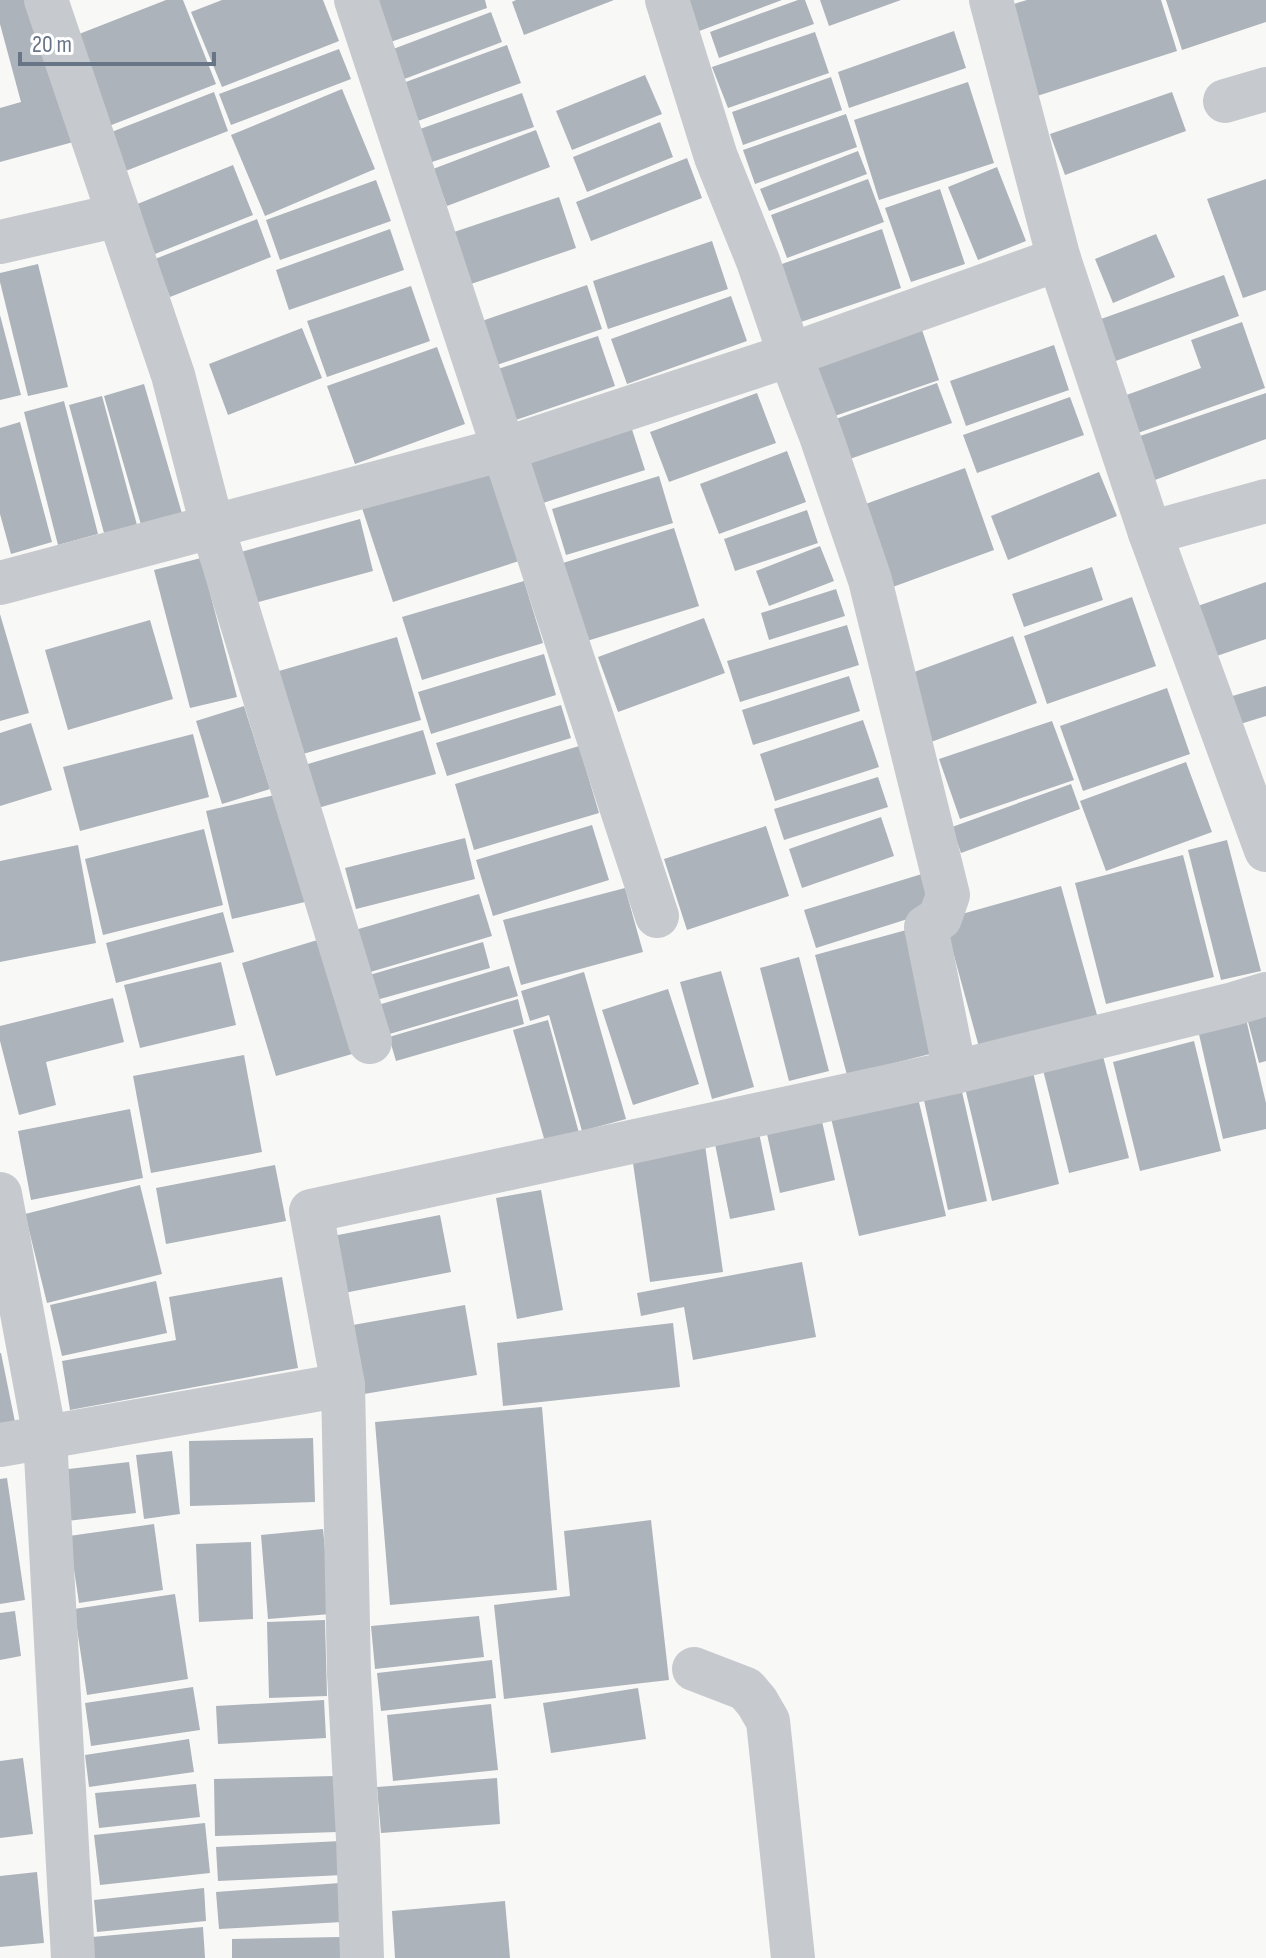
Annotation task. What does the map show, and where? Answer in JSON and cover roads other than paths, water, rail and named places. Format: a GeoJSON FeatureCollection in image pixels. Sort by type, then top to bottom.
{"type":"FeatureCollection","features":[{"type":"Feature","properties":{"kind":"street"},"geometry":{"type":"LineString","coordinates":[[46,0],[173,375],[212,525],[370,1042]]}},
{"type":"Feature","properties":{"kind":"street"},"geometry":{"type":"LineString","coordinates":[[356,0],[657,916]]}},
{"type":"Feature","properties":{"kind":"street"},"geometry":{"type":"LineString","coordinates":[[667,0],[716,157],[758,261],[870,580],[948,895],[940,918],[926,927],[955,1072]]}},
{"type":"Feature","properties":{"kind":"street"},"geometry":{"type":"LineString","coordinates":[[991,0],[1059,259],[1150,533],[1266,850]]}},
{"type":"Feature","properties":{"kind":"street"},"geometry":{"type":"LineString","coordinates":[[0,242],[119,215]]}},
{"type":"Feature","properties":{"kind":"street"},"geometry":{"type":"LineString","coordinates":[[0,583],[504,449],[790,355],[1059,259]]}},
{"type":"Feature","properties":{"kind":"street"},"geometry":{"type":"LineString","coordinates":[[1150,533],[1266,501]]}},
{"type":"Feature","properties":{"kind":"street"},"geometry":{"type":"LineString","coordinates":[[362,1958],[349,1674],[343,1385],[311,1211],[955,1072],[1266,994]]}},
{"type":"Feature","properties":{"kind":"street"},"geometry":{"type":"LineString","coordinates":[[0,1194],[45,1437],[73,1958]]}},
{"type":"Feature","properties":{"kind":"street"},"geometry":{"type":"LineString","coordinates":[[0,1445],[343,1385]]}},
{"type":"Feature","properties":{"kind":"street"},"geometry":{"type":"LineString","coordinates":[[694,1669],[746,1689],[768,1721],[793,1958]]}}]}
